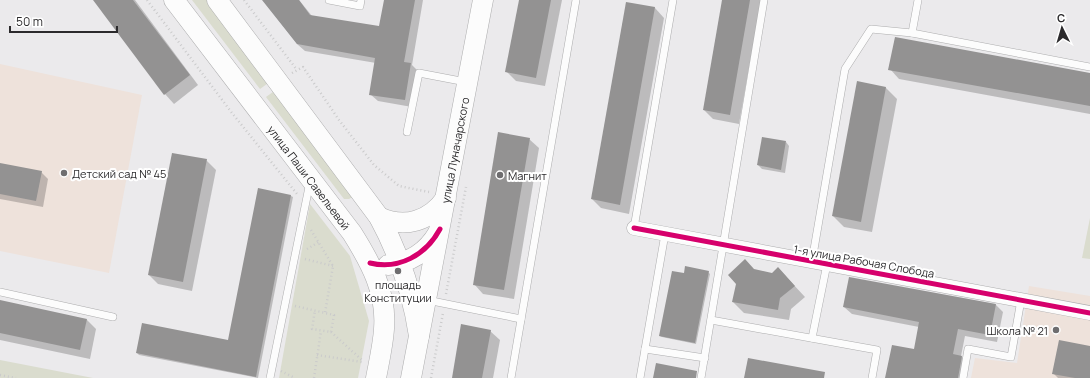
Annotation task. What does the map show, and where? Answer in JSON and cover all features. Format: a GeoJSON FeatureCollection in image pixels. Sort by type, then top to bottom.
{"type":"FeatureCollection","features":[{"type":"Feature","properties":{"kind":"main road","name":"улица Паши Савельевой"},"geometry":{"type":"LineString","coordinates":[[174,0],[352,234],[370,263],[380,288],[384,318],[383,337],[369,373]]}},
{"type":"Feature","properties":{"kind":"main road"},"geometry":{"type":"LineString","coordinates":[[217,0],[379,217],[400,263],[411,299],[419,336]]}},
{"type":"Feature","properties":{"kind":"main road","name":"улица Луначарского"},"geometry":{"type":"LineString","coordinates":[[435,302],[440,229],[452,197],[467,83],[482,0]]}},
{"type":"Feature","properties":{"kind":"main road"},"geometry":{"type":"LineString","coordinates":[[379,217],[397,222],[407,223],[416,221],[433,212],[452,197]]}},
{"type":"Feature","properties":{"kind":"main road"},"geometry":{"type":"LineString","coordinates":[[370,263],[382,265],[400,263],[410,259],[422,252],[440,229]]}},
{"type":"Feature","properties":{"kind":"main road"},"geometry":{"type":"LineString","coordinates":[[411,378],[419,336],[435,302]]}},
{"type":"Feature","properties":{"kind":"street","name":"1-я улица Рабочая Слобода"},"geometry":{"type":"LineString","coordinates":[[634,228],[1090,313]]}},
{"type":"Feature","properties":{"kind":"lane"},"geometry":{"type":"LineString","coordinates":[[330,0],[360,6],[361,0]]}},
{"type":"Feature","properties":{"kind":"lane"},"geometry":{"type":"LineString","coordinates":[[511,378],[576,0]]}},
{"type":"Feature","properties":{"kind":"lane"},"geometry":{"type":"LineString","coordinates":[[634,228],[673,0]]}},
{"type":"Feature","properties":{"kind":"lane"},"geometry":{"type":"LineString","coordinates":[[701,378],[764,0]]}},
{"type":"Feature","properties":{"kind":"lane"},"geometry":{"type":"LineString","coordinates":[[912,33],[918,0]]}},
{"type":"Feature","properties":{"kind":"lane"},"geometry":{"type":"LineString","coordinates":[[812,262],[845,69],[871,29],[912,33],[1090,67]]}},
{"type":"Feature","properties":{"kind":"lane"},"geometry":{"type":"LineString","coordinates":[[407,132],[419,73],[467,83]]}},
{"type":"Feature","properties":{"kind":"lane"},"geometry":{"type":"LineString","coordinates":[[270,378],[302,216],[311,179]]}},
{"type":"Feature","properties":{"kind":"lane"},"geometry":{"type":"LineString","coordinates":[[640,378],[665,234]]}},
{"type":"Feature","properties":{"kind":"lane"},"geometry":{"type":"LineString","coordinates":[[812,338],[827,264]]}},
{"type":"Feature","properties":{"kind":"lane"},"geometry":{"type":"LineString","coordinates":[[0,292],[113,317]]}},
{"type":"Feature","properties":{"kind":"lane"},"geometry":{"type":"LineString","coordinates":[[962,378],[968,349],[1010,357],[1021,300]]}},
{"type":"Feature","properties":{"kind":"lane"},"geometry":{"type":"LineString","coordinates":[[435,302],[521,319]]}},
{"type":"Feature","properties":{"kind":"lane"},"geometry":{"type":"LineString","coordinates":[[711,320],[877,350],[872,378]]}},
{"type":"Feature","properties":{"kind":"lane"},"geometry":{"type":"LineString","coordinates":[[645,349],[705,358]]}},
{"type":"Feature","properties":{"kind":"path"},"geometry":{"type":"LineString","coordinates":[[147,0],[232,113],[297,194],[302,216]]}},
{"type":"Feature","properties":{"kind":"path"},"geometry":{"type":"LineString","coordinates":[[244,0],[297,70]]}},
{"type":"Feature","properties":{"kind":"path"},"geometry":{"type":"LineString","coordinates":[[303,67],[339,120],[374,165],[398,186],[452,197]]}},
{"type":"Feature","properties":{"kind":"path"},"geometry":{"type":"LineString","coordinates":[[312,232],[333,266],[325,313]]}},
{"type":"Feature","properties":{"kind":"path"},"geometry":{"type":"LineString","coordinates":[[294,257],[333,266]]}},
{"type":"Feature","properties":{"kind":"path"},"geometry":{"type":"LineString","coordinates":[[431,378],[435,302]]}},
{"type":"Feature","properties":{"kind":"path"},"geometry":{"type":"LineString","coordinates":[[284,304],[334,315],[331,332]]}},
{"type":"Feature","properties":{"kind":"path"},"geometry":{"type":"LineString","coordinates":[[315,310],[312,329],[331,332],[363,362],[369,373]]}},
{"type":"Feature","properties":{"kind":"path"},"geometry":{"type":"LineString","coordinates":[[314,378],[321,331]]}},
{"type":"Feature","properties":{"kind":"path"},"geometry":{"type":"LineString","coordinates":[[317,355],[363,362]]}},
{"type":"Feature","properties":{"kind":"path"},"geometry":{"type":"LineString","coordinates":[[0,375],[16,378]]}},
{"type":"Feature","properties":{"kind":"shaded area"},"geometry":{"type":"Polygon","coordinates":[[[192,0],[209,0],[271,81],[260,89],[192,0]]]}},
{"type":"Feature","properties":{"kind":"shaded area","name":"Детский сад № 45"},"geometry":{"type":"Polygon","coordinates":[[[0,64],[142,95],[109,273],[0,251],[0,64]]]}},
{"type":"Feature","properties":{"kind":"shaded area"},"geometry":{"type":"Polygon","coordinates":[[[277,89],[354,196],[349,199],[344,199],[266,97],[277,89]]]}},
{"type":"Feature","properties":{"kind":"shaded area"},"geometry":{"type":"Polygon","coordinates":[[[310,204],[350,256],[369,321],[358,378],[279,378],[310,204]]]}},
{"type":"Feature","properties":{"kind":"shaded area"},"geometry":{"type":"Polygon","coordinates":[[[1090,218],[1090,259],[1082,258],[1090,218]]]}},
{"type":"Feature","properties":{"kind":"shaded area","name":"Школа № 21"},"geometry":{"type":"Polygon","coordinates":[[[1029,286],[1090,296],[1090,378],[971,378],[975,358],[1017,363],[1029,286]]]}},
{"type":"Feature","properties":{"kind":"shaded area"},"geometry":{"type":"Polygon","coordinates":[[[0,360],[93,378],[0,378],[0,360]]]}},
{"type":"Feature","properties":{"kind":"building"},"geometry":{"type":"Polygon","coordinates":[[[93,0],[133,0],[190,75],[164,95],[93,0]]]}},
{"type":"Feature","properties":{"kind":"building"},"geometry":{"type":"Polygon","coordinates":[[[262,0],[299,0],[310,15],[379,26],[384,0],[415,0],[404,62],[411,63],[405,100],[369,95],[375,58],[297,44],[262,0]]]}},
{"type":"Feature","properties":{"kind":"building"},"geometry":{"type":"Polygon","coordinates":[[[519,0],[551,0],[536,78],[505,72],[519,0]]]}},
{"type":"Feature","properties":{"kind":"building"},"geometry":{"type":"Polygon","coordinates":[[[722,0],[750,0],[730,115],[703,110],[722,0]]]}},
{"type":"Feature","properties":{"kind":"building"},"geometry":{"type":"Polygon","coordinates":[[[626,2],[655,7],[620,205],[591,199],[626,2]]]}},
{"type":"Feature","properties":{"kind":"building"},"geometry":{"type":"Polygon","coordinates":[[[895,37],[1090,73],[1090,106],[888,70],[895,37]]]}},
{"type":"Feature","properties":{"kind":"building"},"geometry":{"type":"Polygon","coordinates":[[[857,81],[886,87],[861,222],[832,216],[857,81]]]}},
{"type":"Feature","properties":{"kind":"building"},"geometry":{"type":"Polygon","coordinates":[[[498,132],[530,138],[504,290],[473,285],[498,132]]]}},
{"type":"Feature","properties":{"kind":"building"},"geometry":{"type":"Polygon","coordinates":[[[762,137],[786,141],[781,170],[757,165],[762,137]]]}},
{"type":"Feature","properties":{"kind":"building"},"geometry":{"type":"Polygon","coordinates":[[[172,153],[207,159],[183,282],[148,275],[172,153]]]}},
{"type":"Feature","properties":{"kind":"building"},"geometry":{"type":"Polygon","coordinates":[[[0,163],[42,171],[36,201],[0,194],[0,163]]]}},
{"type":"Feature","properties":{"kind":"building"},"geometry":{"type":"Polygon","coordinates":[[[258,188],[291,195],[256,377],[136,353],[142,323],[228,340],[258,188]]]}},
{"type":"Feature","properties":{"kind":"building"},"geometry":{"type":"Polygon","coordinates":[[[745,259],[754,269],[772,273],[778,267],[795,286],[780,298],[778,310],[732,302],[736,284],[728,275],[745,259]]]}},
{"type":"Feature","properties":{"kind":"building"},"geometry":{"type":"Polygon","coordinates":[[[685,266],[709,271],[695,343],[659,336],[672,271],[684,273],[685,266]]]}},
{"type":"Feature","properties":{"kind":"building"},"geometry":{"type":"Polygon","coordinates":[[[849,277],[996,304],[990,335],[958,329],[953,354],[962,356],[958,378],[885,378],[892,345],[914,349],[919,322],[843,307],[849,277]]]}},
{"type":"Feature","properties":{"kind":"building"},"geometry":{"type":"Polygon","coordinates":[[[0,300],[87,319],[80,350],[0,333],[0,300]]]}},
{"type":"Feature","properties":{"kind":"building"},"geometry":{"type":"Polygon","coordinates":[[[461,324],[491,330],[482,378],[452,378],[461,324]]]}},
{"type":"Feature","properties":{"kind":"building"},"geometry":{"type":"Polygon","coordinates":[[[1059,340],[1090,346],[1090,378],[1075,378],[1052,374],[1059,340]]]}},
{"type":"Feature","properties":{"kind":"building"},"geometry":{"type":"Polygon","coordinates":[[[748,358],[825,372],[824,378],[744,378],[748,358]]]}},
{"type":"Feature","properties":{"kind":"building"},"geometry":{"type":"Polygon","coordinates":[[[656,363],[697,371],[696,378],[653,378],[656,363]]]}},
{"type":"Feature","properties":{"kind":"cycle path"},"geometry":{"type":"LineString","coordinates":[[634,228],[1090,313]]}},
{"type":"Feature","properties":{"kind":"cycle path"},"geometry":{"type":"LineString","coordinates":[[370,263],[381,265],[391,264],[411,258],[427,246],[440,229]]}},
{"type":"Feature","properties":{"kind":"place","name":"Детский сад № 45"},"geometry":{"type":"Point","coordinates":[64,173]}},
{"type":"Feature","properties":{"kind":"place","name":"Магнит"},"geometry":{"type":"Point","coordinates":[500,175]}},
{"type":"Feature","properties":{"kind":"place","name":"площадь Конституции"},"geometry":{"type":"Point","coordinates":[398,271]}},
{"type":"Feature","properties":{"kind":"place","name":"Школа № 21"},"geometry":{"type":"Point","coordinates":[1056,330]}}]}
